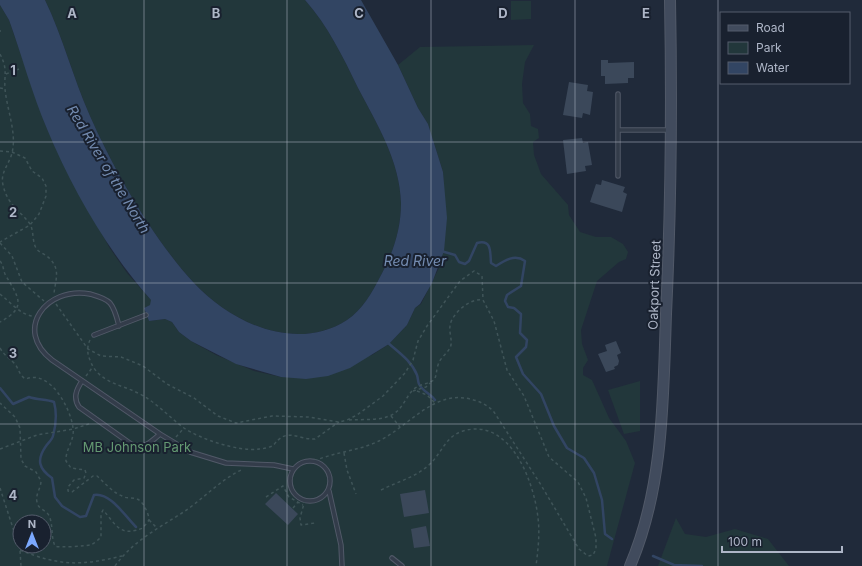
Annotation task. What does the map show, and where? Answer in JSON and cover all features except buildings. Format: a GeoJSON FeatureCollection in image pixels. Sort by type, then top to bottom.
{"type":"FeatureCollection","features":[{"type":"Feature","properties":{"kind":"street","name":"Oakport Street"},"geometry":{"type":"LineString","coordinates":[[630,566],[636,553],[655,484],[663,402],[668,278],[670,0]]}},
{"type":"Feature","properties":{"kind":"lane"},"geometry":{"type":"LineString","coordinates":[[618,94],[618,176]]}},
{"type":"Feature","properties":{"kind":"lane"},"geometry":{"type":"LineString","coordinates":[[618,130],[670,130]]}},
{"type":"Feature","properties":{"kind":"lane"},"geometry":{"type":"LineString","coordinates":[[119,326],[115,312],[105,299],[96,295],[77,293],[65,294],[53,299],[46,305],[38,317],[35,332],[39,346],[44,354],[160,434],[190,452],[215,461],[250,465],[274,465],[293,469]]}},
{"type":"Feature","properties":{"kind":"lane"},"geometry":{"type":"LineString","coordinates":[[94,335],[146,315]]}},
{"type":"Feature","properties":{"kind":"lane"},"geometry":{"type":"LineString","coordinates":[[82,381],[77,390],[76,402],[79,407],[99,421],[138,447],[146,445],[160,434]]}},
{"type":"Feature","properties":{"kind":"lane"},"geometry":{"type":"LineString","coordinates":[[329,490],[326,496],[314,501],[305,500],[296,496],[291,484],[293,469],[302,462],[314,461],[325,467],[329,479],[329,490],[341,545],[342,566]]}},
{"type":"Feature","properties":{"kind":"lane"},"geometry":{"type":"LineString","coordinates":[[392,558],[402,566]]}},
{"type":"Feature","properties":{"kind":"path"},"geometry":{"type":"LineString","coordinates":[[0,54],[6,74],[5,89],[10,113],[12,152],[2,172],[2,183],[7,198],[16,211],[30,225],[34,244],[37,250],[51,259],[56,269],[57,280],[53,299],[88,348],[101,356],[121,357],[143,366],[167,384],[194,398],[218,416],[236,423],[272,416],[308,417],[339,422]]}},
{"type":"Feature","properties":{"kind":"path"},"geometry":{"type":"LineString","coordinates":[[6,74],[19,69]]}},
{"type":"Feature","properties":{"kind":"path"},"geometry":{"type":"LineString","coordinates":[[0,88],[5,89]]}},
{"type":"Feature","properties":{"kind":"path"},"geometry":{"type":"LineString","coordinates":[[0,151],[12,152],[25,158],[32,170],[42,178],[46,186],[46,196],[39,214],[30,225],[0,243],[12,256],[22,282],[44,300],[46,305]]}},
{"type":"Feature","properties":{"kind":"path"},"geometry":{"type":"LineString","coordinates":[[0,261],[5,275],[15,289],[19,304],[8,318],[0,322]]}},
{"type":"Feature","properties":{"kind":"path"},"geometry":{"type":"LineString","coordinates":[[314,461],[380,440],[435,403],[456,396],[472,399],[490,408],[541,485],[579,549],[584,555],[593,555],[596,549],[596,538],[586,498],[578,482],[549,457],[544,448],[524,396],[507,370],[494,321],[484,300],[482,276],[474,271],[460,281],[428,326],[418,341],[413,360],[405,373],[383,396],[347,420]]}},
{"type":"Feature","properties":{"kind":"path"},"geometry":{"type":"LineString","coordinates":[[0,294],[24,314],[38,317]]}},
{"type":"Feature","properties":{"kind":"path"},"geometry":{"type":"LineString","coordinates":[[412,391],[426,388],[434,380],[437,374],[438,365],[452,343],[450,325],[455,316],[468,304],[479,299],[484,300]]}},
{"type":"Feature","properties":{"kind":"path"},"geometry":{"type":"LineString","coordinates":[[94,335],[89,341],[88,348],[92,368],[101,378],[141,394],[184,428],[200,437],[240,448],[258,449],[274,446],[279,438],[284,436],[294,435],[315,439],[339,422],[347,420],[376,419],[391,416],[402,406],[406,397],[412,391],[424,384],[430,383]]}},
{"type":"Feature","properties":{"kind":"path"},"geometry":{"type":"LineString","coordinates":[[0,348],[5,357],[14,362],[23,377],[26,379],[35,377],[52,384],[63,400],[73,429],[66,461],[71,468],[85,470],[86,476],[70,483],[68,491],[72,492],[93,476],[97,476],[114,492],[122,497],[137,498],[140,501],[149,515],[149,520],[143,528],[126,532],[119,529],[103,510],[101,514],[101,537],[97,541],[90,545],[63,547],[55,546],[50,517],[46,512],[39,508],[36,502],[41,481],[36,472],[25,466],[21,459],[20,428],[14,417],[0,403]]}},
{"type":"Feature","properties":{"kind":"path"},"geometry":{"type":"LineString","coordinates":[[82,381],[92,368]]}},
{"type":"Feature","properties":{"kind":"path"},"geometry":{"type":"LineString","coordinates":[[417,391],[427,395],[435,403]]}},
{"type":"Feature","properties":{"kind":"path"},"geometry":{"type":"LineString","coordinates":[[391,416],[400,427]]}},
{"type":"Feature","properties":{"kind":"path"},"geometry":{"type":"LineString","coordinates":[[0,449],[21,440],[48,432],[73,429],[99,421]]}},
{"type":"Feature","properties":{"kind":"path"},"geometry":{"type":"LineString","coordinates":[[172,441],[184,428]]}},
{"type":"Feature","properties":{"kind":"path"},"geometry":{"type":"LineString","coordinates":[[381,490],[408,479],[422,471],[436,457],[447,441],[461,432],[478,429],[499,436],[519,460],[531,487],[539,526],[536,566]]}},
{"type":"Feature","properties":{"kind":"path"},"geometry":{"type":"LineString","coordinates":[[344,452],[348,475],[356,494]]}},
{"type":"Feature","properties":{"kind":"path"},"geometry":{"type":"LineString","coordinates":[[115,566],[122,556],[157,527],[182,513],[234,473],[250,465]]}},
{"type":"Feature","properties":{"kind":"path"},"geometry":{"type":"LineString","coordinates":[[266,497],[283,486],[288,497],[304,505]]}},
{"type":"Feature","properties":{"kind":"path"},"geometry":{"type":"LineString","coordinates":[[0,488],[12,525]]}},
{"type":"Feature","properties":{"kind":"path"},"geometry":{"type":"LineString","coordinates":[[305,500],[300,518],[301,524],[315,523]]}},
{"type":"Feature","properties":{"kind":"path"},"geometry":{"type":"LineString","coordinates":[[293,508],[298,502]]}},
{"type":"Feature","properties":{"kind":"path"},"geometry":{"type":"LineString","coordinates":[[296,516],[300,518]]}},
{"type":"Feature","properties":{"kind":"path"},"geometry":{"type":"LineString","coordinates":[[149,520],[157,527]]}},
{"type":"Feature","properties":{"kind":"path"},"geometry":{"type":"LineString","coordinates":[[20,554],[21,566]]}},
{"type":"Feature","properties":{"kind":"path"},"geometry":{"type":"LineString","coordinates":[[29,554],[71,566],[122,556]]}},
{"type":"Feature","properties":{"kind":"green space"},"geometry":{"type":"Polygon","coordinates":[[[45,0],[305,0],[321,20],[341,53],[380,129],[397,172],[400,187],[400,223],[392,250],[374,289],[366,301],[352,316],[327,330],[307,334],[286,333],[265,329],[245,321],[226,310],[194,283],[149,225],[111,159],[84,102],[57,28],[45,0]]]}},
{"type":"Feature","properties":{"kind":"green space"},"geometry":{"type":"Polygon","coordinates":[[[511,1],[531,1],[531,19],[511,20],[511,1]]]}},
{"type":"Feature","properties":{"kind":"green space","name":"MB Johnson Park"},"geometry":{"type":"Polygon","coordinates":[[[0,5],[9,20],[47,129],[109,247],[127,273],[151,300],[151,305],[144,308],[149,321],[165,319],[172,322],[179,332],[191,341],[216,355],[254,371],[281,377],[372,355],[389,344],[407,325],[415,308],[421,304],[439,268],[444,187],[443,172],[428,124],[418,108],[398,65],[420,47],[534,45],[525,62],[522,84],[523,103],[530,114],[531,126],[538,129],[539,138],[533,142],[534,155],[541,174],[568,205],[569,215],[580,232],[596,237],[611,237],[623,244],[628,252],[626,259],[619,262],[597,281],[581,330],[582,344],[588,360],[583,368],[583,375],[592,380],[609,418],[626,441],[635,463],[607,566],[0,566],[0,5]]]}},
{"type":"Feature","properties":{"kind":"green space"},"geometry":{"type":"Polygon","coordinates":[[[640,381],[640,431],[624,434],[608,390],[640,381]]]}},
{"type":"Feature","properties":{"kind":"green space"},"geometry":{"type":"Polygon","coordinates":[[[676,518],[685,534],[706,537],[735,529],[768,539],[789,566],[658,566],[676,518]]]}},
{"type":"Feature","properties":{"kind":"water","name":"Red River"},"geometry":{"type":"Polygon","coordinates":[[[0,0],[45,0],[57,28],[84,102],[111,159],[149,225],[194,283],[226,310],[245,321],[265,329],[286,333],[307,334],[327,330],[347,320],[362,306],[374,289],[385,268],[400,223],[400,187],[397,172],[386,143],[373,115],[334,42],[321,20],[305,0],[361,0],[398,65],[418,108],[428,124],[443,172],[447,218],[444,251],[432,283],[420,304],[415,308],[407,325],[389,344],[350,368],[328,376],[306,379],[281,377],[236,364],[191,341],[179,332],[172,322],[165,319],[149,321],[144,308],[150,305],[151,300],[120,261],[92,219],[57,152],[32,89],[9,20],[0,5],[0,0]]]}},
{"type":"Feature","properties":{"kind":"waterway"},"geometry":{"type":"LineString","coordinates":[[441,251],[455,255],[459,262],[465,264],[469,261],[477,243],[482,242],[488,245],[491,263],[496,266],[506,260],[514,258],[525,261],[521,286],[507,295],[505,301],[508,307],[514,308],[521,314],[520,333],[527,340],[526,347],[516,357],[523,374],[541,394],[554,426],[567,448],[584,458],[594,473],[602,500],[605,534],[612,539]]}},
{"type":"Feature","properties":{"kind":"waterway"},"geometry":{"type":"LineString","coordinates":[[387,342],[408,361],[417,375],[421,387],[435,400]]}},
{"type":"Feature","properties":{"kind":"waterway"},"geometry":{"type":"LineString","coordinates":[[0,388],[13,404],[29,397],[54,402],[56,415],[54,432],[52,439],[43,451],[40,464],[44,471],[52,478],[55,497],[62,506],[80,517],[86,516],[94,495],[100,495],[106,497],[117,506],[136,527]]}},
{"type":"Feature","properties":{"kind":"waterway"},"geometry":{"type":"LineString","coordinates":[[653,556],[674,565],[702,566]]}},
{"type":"Feature","properties":{"kind":"water label","name":"Red River of the North"},"geometry":{"type":"Point","coordinates":[109,169]}}]}
